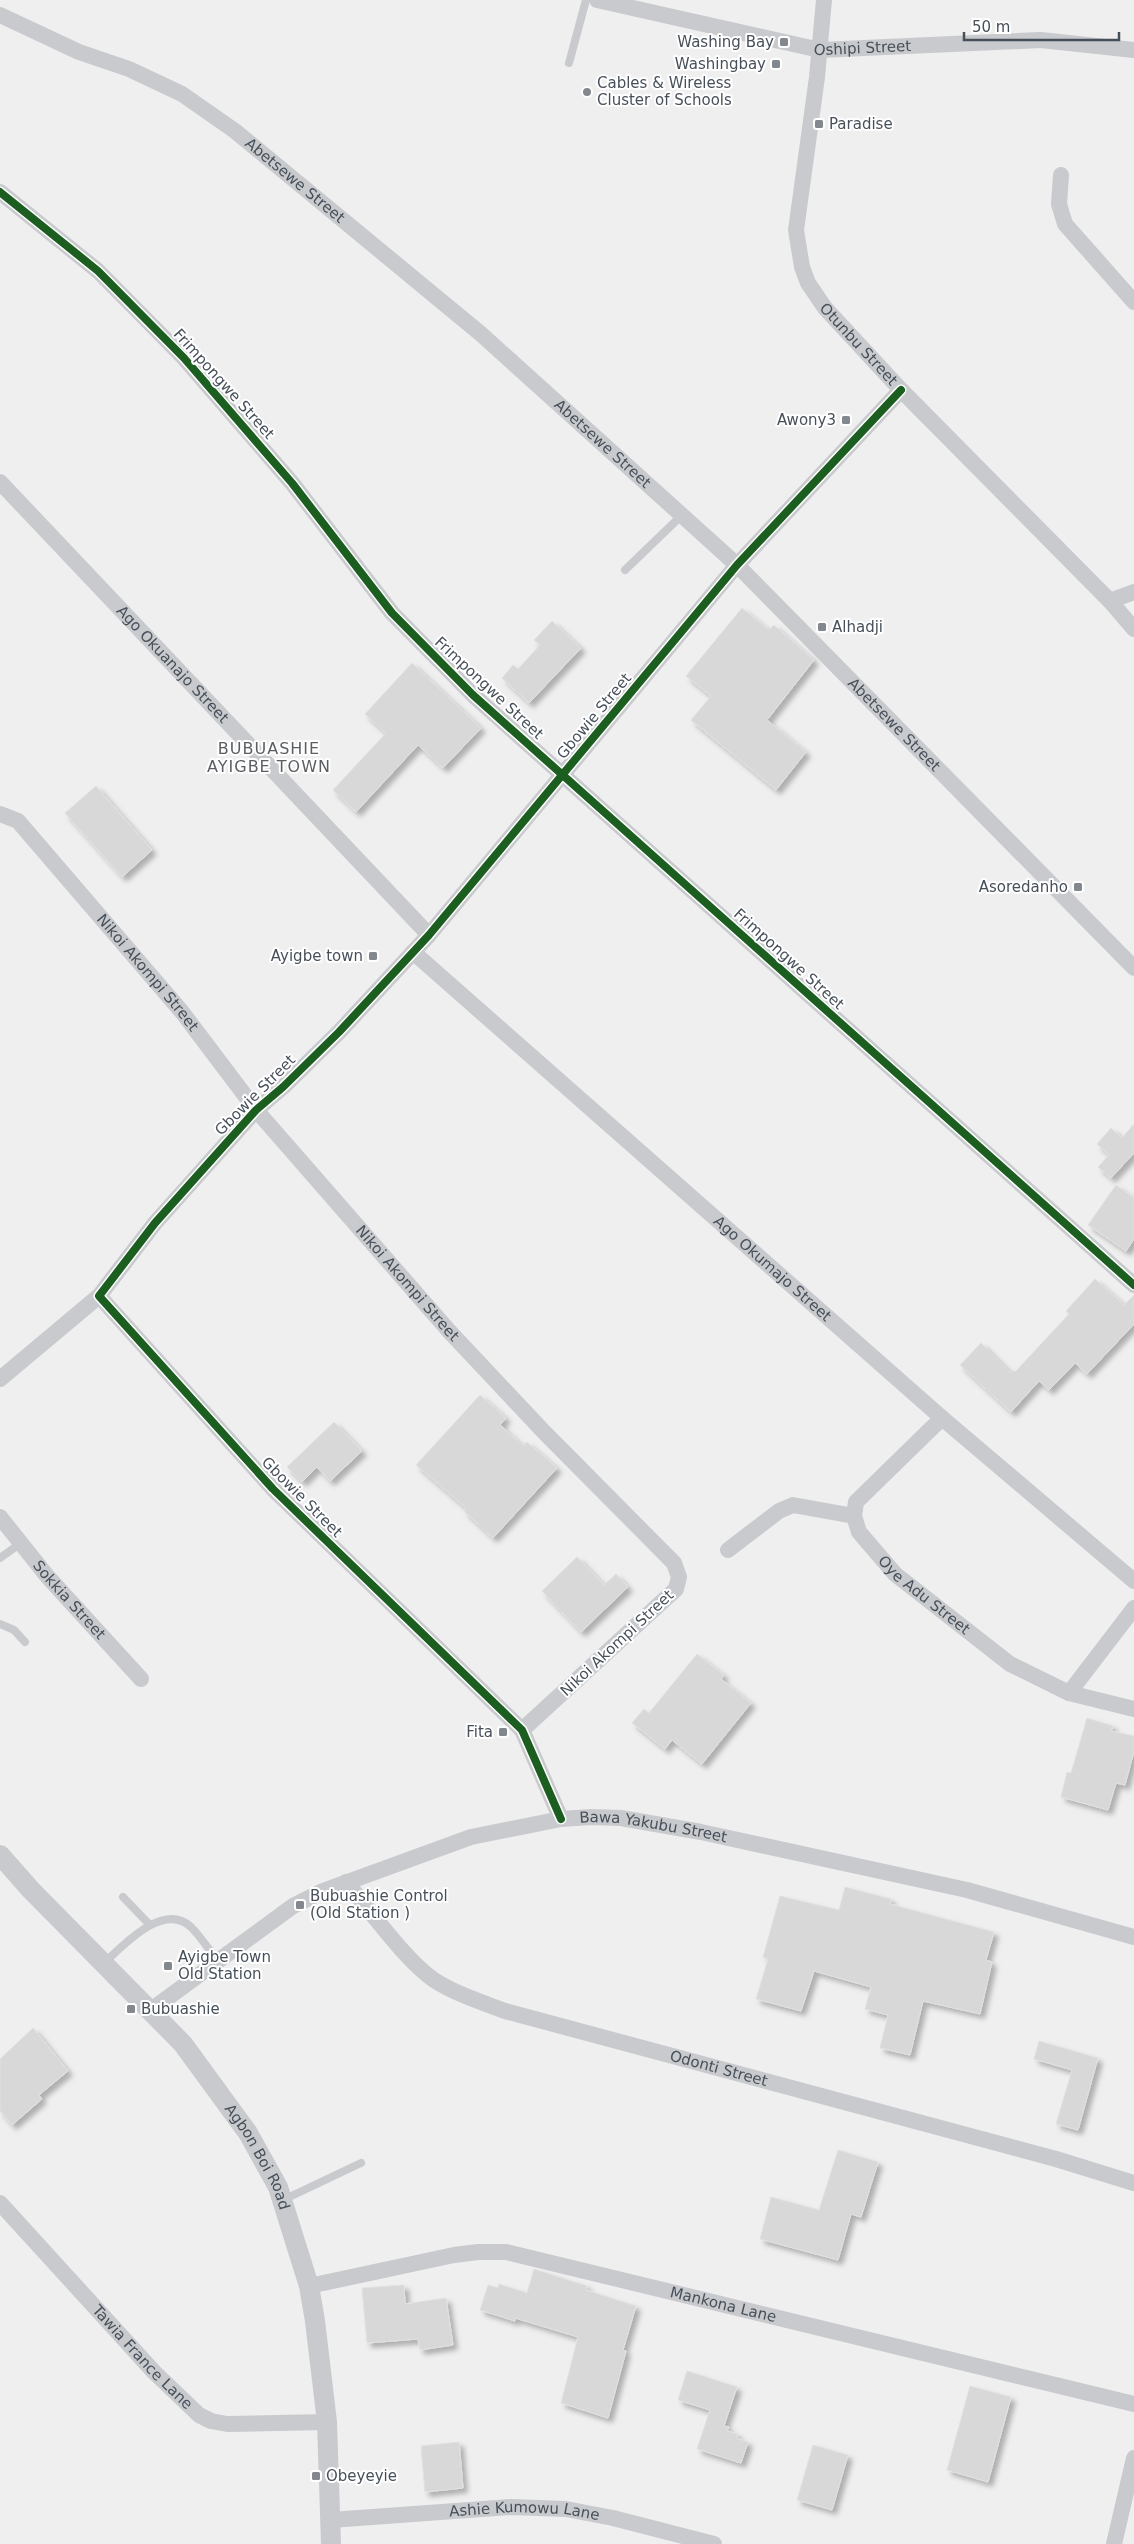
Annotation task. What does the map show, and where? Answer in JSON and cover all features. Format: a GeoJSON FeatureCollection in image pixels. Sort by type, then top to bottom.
{"type":"FeatureCollection","features":[{"type":"Feature","properties":{"kind":"street","name":"Oshipi Street"},"geometry":{"type":"LineString","coordinates":[[597,0],[820,50],[1041,40],[1134,50]]}},
{"type":"Feature","properties":{"kind":"street","name":"Otunbu Street"},"geometry":{"type":"LineString","coordinates":[[824,0],[820,50],[796,215],[800,258],[808,283],[825,308],[901,390],[1110,601],[1134,629]]}},
{"type":"Feature","properties":{"kind":"street","name":"Abetsewe Street"},"geometry":{"type":"LineString","coordinates":[[0,14],[80,52],[129,69],[182,94],[235,131],[481,334],[737,565],[1134,968]]}},
{"type":"Feature","properties":{"kind":"street"},"geometry":{"type":"LineString","coordinates":[[1061,175],[1059,204],[1065,224],[1134,302]]}},
{"type":"Feature","properties":{"kind":"street","name":"Frimpongwe Street"},"geometry":{"type":"LineString","coordinates":[[0,192],[98,271],[184,358],[292,483],[392,613],[474,695],[1134,1285]]}},
{"type":"Feature","properties":{"kind":"street","name":"Gbowie Street"},"geometry":{"type":"LineString","coordinates":[[561,1819],[522,1730],[273,1488],[99,1296],[155,1223],[256,1110],[283,1087],[339,1032],[429,935],[737,565],[901,390]]}},
{"type":"Feature","properties":{"kind":"street","name":"Ago Okuanajo Street"},"geometry":{"type":"LineString","coordinates":[[0,482],[429,935]]}},
{"type":"Feature","properties":{"kind":"street"},"geometry":{"type":"LineString","coordinates":[[1110,601],[1134,592]]}},
{"type":"Feature","properties":{"kind":"street","name":"Nikoi Akompi Street"},"geometry":{"type":"LineString","coordinates":[[0,814],[18,821],[182,1012],[256,1110],[448,1331],[544,1432],[674,1563],[679,1577],[676,1589],[522,1730]]}},
{"type":"Feature","properties":{"kind":"street","name":"Ago Okumajo Street"},"geometry":{"type":"LineString","coordinates":[[413,952],[942,1418],[1134,1581]]}},
{"type":"Feature","properties":{"kind":"street"},"geometry":{"type":"LineString","coordinates":[[0,1379],[99,1296]]}},
{"type":"Feature","properties":{"kind":"street"},"geometry":{"type":"LineString","coordinates":[[728,1550],[779,1511],[793,1505],[854,1516],[856,1502],[942,1418]]}},
{"type":"Feature","properties":{"kind":"street","name":"Oye Adu Street"},"geometry":{"type":"LineString","coordinates":[[854,1516],[858,1532],[895,1574],[1010,1664],[1069,1693],[1134,1710]]}},
{"type":"Feature","properties":{"kind":"street","name":"Sokkia Street"},"geometry":{"type":"LineString","coordinates":[[0,1517],[47,1576],[141,1679]]}},
{"type":"Feature","properties":{"kind":"street"},"geometry":{"type":"LineString","coordinates":[[1069,1693],[1134,1608]]}},
{"type":"Feature","properties":{"kind":"street","name":"Bawa Yakubu Street"},"geometry":{"type":"LineString","coordinates":[[151,2010],[293,1906],[346,1882],[471,1837],[561,1819],[621,1818],[701,1832],[967,1890],[1134,1937]]}},
{"type":"Feature","properties":{"kind":"street","name":"Agbon Boi Road"},"geometry":{"type":"LineString","coordinates":[[0,1855],[103,1964],[183,2044],[237,2116],[260,2153],[283,2200],[309,2286],[327,2422],[331,2520],[330,2544]]}},
{"type":"Feature","properties":{"kind":"street","name":"Odonti Street"},"geometry":{"type":"LineString","coordinates":[[346,1882],[418,1966],[434,1980],[489,2005],[1056,2159],[1134,2183]]}},
{"type":"Feature","properties":{"kind":"street","name":"Tawia France Lane"},"geometry":{"type":"LineString","coordinates":[[0,2203],[154,2372],[199,2415],[211,2422],[227,2424],[327,2422]]}},
{"type":"Feature","properties":{"kind":"street","name":"Mankona Lane"},"geometry":{"type":"LineString","coordinates":[[309,2286],[454,2255],[478,2252],[506,2252],[1134,2404]]}},
{"type":"Feature","properties":{"kind":"street"},"geometry":{"type":"LineString","coordinates":[[1114,2544],[1134,2458]]}},
{"type":"Feature","properties":{"kind":"street","name":"Ashie Kumowu Lane"},"geometry":{"type":"LineString","coordinates":[[331,2520],[511,2507],[566,2509],[613,2518],[714,2544]]}},
{"type":"Feature","properties":{"kind":"lane"},"geometry":{"type":"LineString","coordinates":[[569,63],[586,0]]}},
{"type":"Feature","properties":{"kind":"lane"},"geometry":{"type":"LineString","coordinates":[[625,570],[681,516]]}},
{"type":"Feature","properties":{"kind":"lane"},"geometry":{"type":"LineString","coordinates":[[0,1558],[21,1543]]}},
{"type":"Feature","properties":{"kind":"lane"},"geometry":{"type":"LineString","coordinates":[[0,1624],[14,1630],[25,1642]]}},
{"type":"Feature","properties":{"kind":"lane"},"geometry":{"type":"LineString","coordinates":[[123,1897],[149,1924]]}},
{"type":"Feature","properties":{"kind":"lane"},"geometry":{"type":"LineString","coordinates":[[103,1964],[149,1924],[180,1920],[191,1927],[218,1961]]}},
{"type":"Feature","properties":{"kind":"lane"},"geometry":{"type":"LineString","coordinates":[[283,2200],[360,2163]]}},
{"type":"Feature","properties":{"kind":"building"},"geometry":{"type":"Polygon","coordinates":[[[742,608],[769,630],[774,625],[814,660],[767,720],[806,752],[776,790],[691,720],[711,696],[686,676],[742,608]]]}},
{"type":"Feature","properties":{"kind":"building"},"geometry":{"type":"Polygon","coordinates":[[[552,621],[581,648],[529,703],[502,678],[513,665],[518,669],[540,645],[534,640],[552,621]]]}},
{"type":"Feature","properties":{"kind":"building"},"geometry":{"type":"Polygon","coordinates":[[[412,663],[481,728],[443,768],[418,745],[356,812],[333,790],[386,733],[365,714],[412,663]]]}},
{"type":"Feature","properties":{"kind":"building"},"geometry":{"type":"Polygon","coordinates":[[[96,786],[152,850],[122,877],[65,813],[96,786]]]}},
{"type":"Feature","properties":{"kind":"building"},"geometry":{"type":"Polygon","coordinates":[[[1134,1124],[1134,1153],[1111,1178],[1098,1167],[1109,1155],[1097,1144],[1111,1128],[1122,1138],[1134,1124]]]}},
{"type":"Feature","properties":{"kind":"building"},"geometry":{"type":"Polygon","coordinates":[[[1116,1185],[1134,1198],[1134,1239],[1126,1251],[1088,1225],[1116,1185]]]}},
{"type":"Feature","properties":{"kind":"building"},"geometry":{"type":"Polygon","coordinates":[[[1095,1279],[1124,1305],[1134,1295],[1134,1324],[1087,1374],[1075,1363],[1049,1390],[1039,1381],[1011,1412],[960,1365],[981,1343],[1011,1373],[1014,1370],[1015,1372],[1069,1314],[1066,1311],[1095,1279]]]}},
{"type":"Feature","properties":{"kind":"building"},"geometry":{"type":"Polygon","coordinates":[[[480,1395],[506,1418],[500,1425],[523,1446],[527,1442],[557,1468],[493,1538],[464,1511],[466,1508],[416,1465],[480,1395]]]}},
{"type":"Feature","properties":{"kind":"building"},"geometry":{"type":"Polygon","coordinates":[[[334,1422],[362,1451],[330,1481],[317,1467],[302,1482],[287,1467],[334,1422]]]}},
{"type":"Feature","properties":{"kind":"building"},"geometry":{"type":"Polygon","coordinates":[[[577,1557],[604,1585],[616,1574],[628,1587],[581,1632],[542,1591],[577,1557]]]}},
{"type":"Feature","properties":{"kind":"building"},"geometry":{"type":"Polygon","coordinates":[[[697,1654],[724,1675],[721,1679],[751,1703],[702,1764],[672,1740],[665,1749],[632,1723],[644,1709],[649,1713],[697,1654]]]}},
{"type":"Feature","properties":{"kind":"building"},"geometry":{"type":"Polygon","coordinates":[[[1087,1718],[1113,1726],[1111,1731],[1134,1736],[1134,1751],[1125,1785],[1116,1783],[1108,1810],[1061,1797],[1067,1772],[1071,1773],[1087,1718]]]}},
{"type":"Feature","properties":{"kind":"building"},"geometry":{"type":"Polygon","coordinates":[[[845,1887],[891,1899],[890,1904],[994,1932],[986,1960],[992,1962],[980,2014],[923,2001],[910,2055],[880,2048],[888,2015],[865,2009],[871,1987],[814,1971],[801,2011],[756,1999],[768,1959],[763,1957],[780,1896],[839,1910],[845,1887]]]}},
{"type":"Feature","properties":{"kind":"building"},"geometry":{"type":"Polygon","coordinates":[[[33,2028],[68,2071],[39,2095],[42,2099],[12,2125],[0,2111],[0,2059],[33,2028]]]}},
{"type":"Feature","properties":{"kind":"building"},"geometry":{"type":"Polygon","coordinates":[[[1039,2041],[1098,2058],[1078,2130],[1056,2124],[1072,2070],[1034,2059],[1039,2041]]]}},
{"type":"Feature","properties":{"kind":"building"},"geometry":{"type":"Polygon","coordinates":[[[838,2150],[878,2162],[861,2217],[851,2214],[838,2260],[760,2239],[771,2197],[819,2210],[838,2150]]]}},
{"type":"Feature","properties":{"kind":"building"},"geometry":{"type":"Polygon","coordinates":[[[534,2269],[587,2286],[586,2290],[636,2306],[623,2350],[626,2351],[608,2418],[561,2403],[578,2337],[515,2318],[515,2321],[480,2310],[488,2285],[498,2288],[499,2284],[527,2293],[534,2269]]]}},
{"type":"Feature","properties":{"kind":"building"},"geometry":{"type":"Polygon","coordinates":[[[404,2285],[405,2304],[446,2298],[453,2345],[420,2350],[418,2339],[367,2343],[362,2288],[404,2285]]]}},
{"type":"Feature","properties":{"kind":"building"},"geometry":{"type":"Polygon","coordinates":[[[687,2371],[737,2387],[724,2426],[729,2427],[727,2431],[738,2434],[736,2438],[748,2442],[741,2463],[697,2449],[710,2410],[678,2400],[687,2371]]]}},
{"type":"Feature","properties":{"kind":"building"},"geometry":{"type":"Polygon","coordinates":[[[970,2386],[1011,2397],[988,2482],[947,2470],[970,2386]]]}},
{"type":"Feature","properties":{"kind":"building"},"geometry":{"type":"Polygon","coordinates":[[[459,2442],[463,2488],[425,2492],[421,2446],[459,2442]]]}},
{"type":"Feature","properties":{"kind":"building"},"geometry":{"type":"Polygon","coordinates":[[[813,2445],[848,2455],[832,2510],[797,2500],[813,2445]]]}},
{"type":"Feature","properties":{"kind":"cycle path"},"geometry":{"type":"LineString","coordinates":[[0,192],[98,271],[184,358],[292,483],[392,613],[473,695],[1134,1285]]}},
{"type":"Feature","properties":{"kind":"cycle path"},"geometry":{"type":"LineString","coordinates":[[561,1819],[522,1730],[273,1489],[99,1296],[155,1223],[256,1110],[283,1087],[339,1032],[429,935],[737,565],[901,390]]}},
{"type":"Feature","properties":{"kind":"place","name":"Washing Bay"},"geometry":{"type":"Point","coordinates":[784,42]}},
{"type":"Feature","properties":{"kind":"place","name":"Washingbay"},"geometry":{"type":"Point","coordinates":[776,64]}},
{"type":"Feature","properties":{"kind":"place","name":"Cables & Wireless Cluster of Schools"},"geometry":{"type":"Point","coordinates":[587,92]}},
{"type":"Feature","properties":{"kind":"place","name":"Paradise"},"geometry":{"type":"Point","coordinates":[819,124]}},
{"type":"Feature","properties":{"kind":"place","name":"Awony3"},"geometry":{"type":"Point","coordinates":[846,420]}},
{"type":"Feature","properties":{"kind":"place","name":"Alhadji"},"geometry":{"type":"Point","coordinates":[822,627]}},
{"type":"Feature","properties":{"kind":"place","name":"Asoredanho"},"geometry":{"type":"Point","coordinates":[1078,887]}},
{"type":"Feature","properties":{"kind":"place","name":"Ayigbe town"},"geometry":{"type":"Point","coordinates":[373,956]}},
{"type":"Feature","properties":{"kind":"place","name":"Fita"},"geometry":{"type":"Point","coordinates":[503,1732]}},
{"type":"Feature","properties":{"kind":"place","name":"Bubuashie Control (Old Station )"},"geometry":{"type":"Point","coordinates":[300,1905]}},
{"type":"Feature","properties":{"kind":"place","name":"Ayigbe Town Old Station"},"geometry":{"type":"Point","coordinates":[168,1966]}},
{"type":"Feature","properties":{"kind":"place","name":"Bubuashie"},"geometry":{"type":"Point","coordinates":[131,2009]}},
{"type":"Feature","properties":{"kind":"place","name":"Obeyeyie"},"geometry":{"type":"Point","coordinates":[316,2476]}},
{"type":"Feature","properties":{"kind":"district","name":"BUBUASHIE AYIGBE TOWN"},"geometry":{"type":"Point","coordinates":[269,757]}}]}
